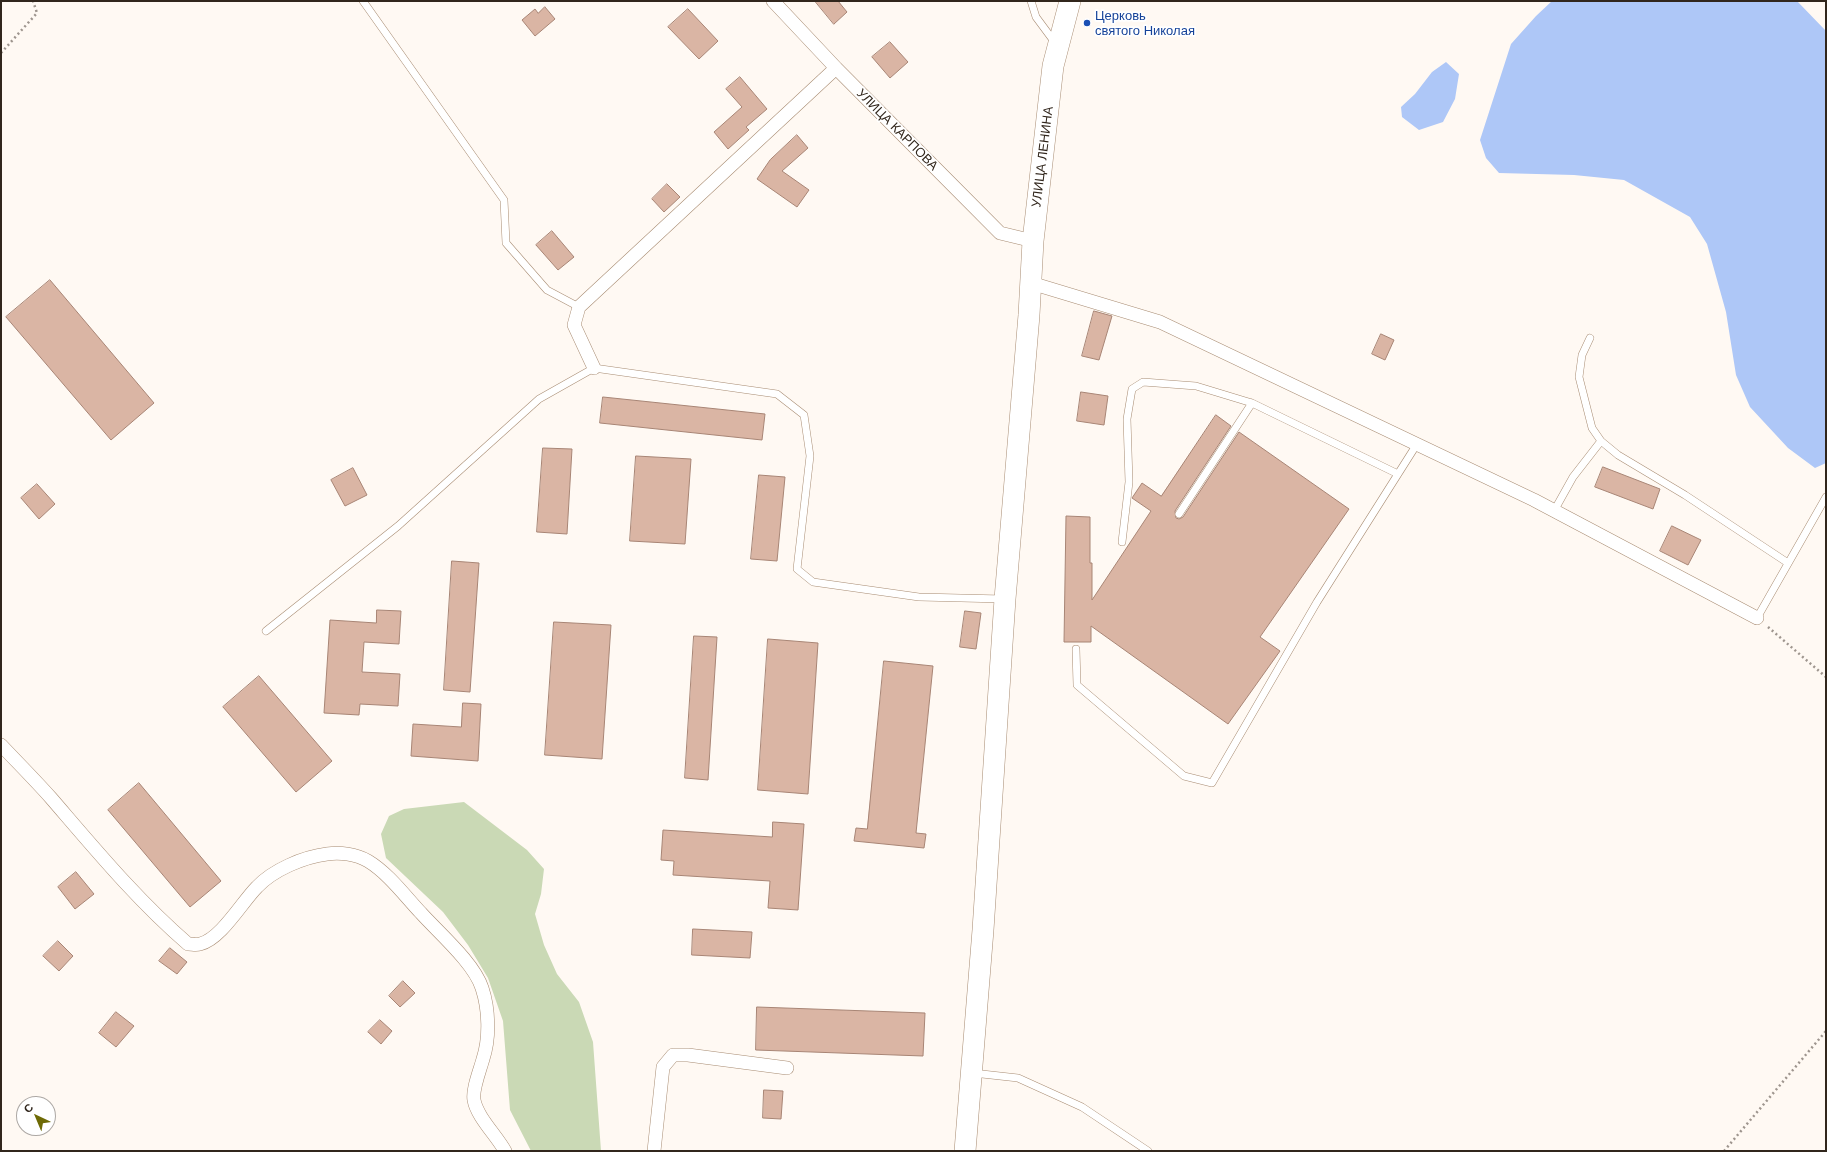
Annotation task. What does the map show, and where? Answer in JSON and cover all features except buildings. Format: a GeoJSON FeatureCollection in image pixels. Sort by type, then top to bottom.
{"type":"FeatureCollection","features":[{"type":"Feature","properties":{"kind":"main road","name":"УЛИЦА ЛЕНИНА"},"geometry":{"type":"LineString","coordinates":[[964,1151],[984,930],[1005,599],[1029,315],[1033,241],[1053,66],[1070,1]]}},
{"type":"Feature","properties":{"kind":"street","name":"УЛИЦА КАРПОВА"},"geometry":{"type":"LineString","coordinates":[[773,1],[836,68],[1000,233],[1033,241]]}},
{"type":"Feature","properties":{"kind":"street"},"geometry":{"type":"LineString","coordinates":[[594,368],[574,325],[579,307],[836,68]]}},
{"type":"Feature","properties":{"kind":"street"},"geometry":{"type":"LineString","coordinates":[[1031,283],[1160,322],[1554,510],[1757,618]]}},
{"type":"Feature","properties":{"kind":"street"},"geometry":{"type":"LineString","coordinates":[[1,745],[50,797],[131,891],[158,919],[188,944],[201,944],[213,936],[230,920],[257,886],[296,862],[327,854],[351,854],[367,860],[388,877],[468,964],[482,987],[488,1022],[484,1057],[476,1086],[474,1100],[485,1124],[505,1151]]}},
{"type":"Feature","properties":{"kind":"street"},"geometry":{"type":"LineString","coordinates":[[654,1151],[663,1067],[673,1055],[688,1055],[787,1068]]}},
{"type":"Feature","properties":{"kind":"lane"},"geometry":{"type":"LineString","coordinates":[[363,1],[504,200],[506,243],[547,290],[579,307]]}},
{"type":"Feature","properties":{"kind":"lane"},"geometry":{"type":"LineString","coordinates":[[1031,1],[1036,17],[1058,47]]}},
{"type":"Feature","properties":{"kind":"lane"},"geometry":{"type":"LineString","coordinates":[[1590,338],[1582,355],[1579,377],[1592,428],[1601,442],[1618,455],[1685,495],[1788,563]]}},
{"type":"Feature","properties":{"kind":"lane"},"geometry":{"type":"LineString","coordinates":[[266,631],[398,526],[539,399],[594,368],[777,394],[804,415],[810,456],[797,569],[813,582],[918,597],[1005,599]]}},
{"type":"Feature","properties":{"kind":"lane"},"geometry":{"type":"LineString","coordinates":[[1122,542],[1128,482],[1127,419],[1132,389],[1143,382],[1196,386],[1252,403],[1398,474]]}},
{"type":"Feature","properties":{"kind":"lane"},"geometry":{"type":"LineString","coordinates":[[1178,514],[1252,403]]}},
{"type":"Feature","properties":{"kind":"lane"},"geometry":{"type":"LineString","coordinates":[[1554,510],[1573,478],[1601,442]]}},
{"type":"Feature","properties":{"kind":"lane"},"geometry":{"type":"LineString","coordinates":[[1076,649],[1077,685],[1184,776],[1212,783],[1317,602],[1417,444]]}},
{"type":"Feature","properties":{"kind":"lane"},"geometry":{"type":"LineString","coordinates":[[1757,618],[1826,497]]}},
{"type":"Feature","properties":{"kind":"lane"},"geometry":{"type":"LineString","coordinates":[[971,1072],[1018,1078],[1082,1106],[1148,1151]]}},
{"type":"Feature","properties":{"kind":"path"},"geometry":{"type":"LineString","coordinates":[[1,53],[37,14],[33,1]]}},
{"type":"Feature","properties":{"kind":"path"},"geometry":{"type":"LineString","coordinates":[[1757,618],[1826,678]]}},
{"type":"Feature","properties":{"kind":"path"},"geometry":{"type":"LineString","coordinates":[[1724,1151],[1826,1031]]}},
{"type":"Feature","properties":{"kind":"green space"},"geometry":{"type":"Polygon","coordinates":[[[464,802],[527,850],[544,869],[541,894],[535,914],[544,945],[557,974],[579,1002],[593,1042],[601,1151],[531,1151],[510,1110],[503,1021],[488,978],[468,945],[443,912],[386,858],[381,834],[389,816],[404,809],[464,802]]]}},
{"type":"Feature","properties":{"kind":"water"},"geometry":{"type":"Polygon","coordinates":[[[1552,1],[1797,1],[1826,31],[1826,463],[1815,468],[1788,448],[1750,407],[1736,375],[1726,312],[1707,244],[1690,217],[1624,180],[1574,175],[1499,173],[1486,158],[1480,140],[1511,44],[1536,16],[1552,1]]]}},
{"type":"Feature","properties":{"kind":"water"},"geometry":{"type":"Polygon","coordinates":[[[1446,62],[1459,74],[1455,99],[1443,122],[1419,130],[1402,117],[1401,107],[1415,94],[1432,72],[1446,62]]]}},
{"type":"Feature","properties":{"kind":"place","name":"Церковь святого Николая"},"geometry":{"type":"Point","coordinates":[1087,23]}}]}
